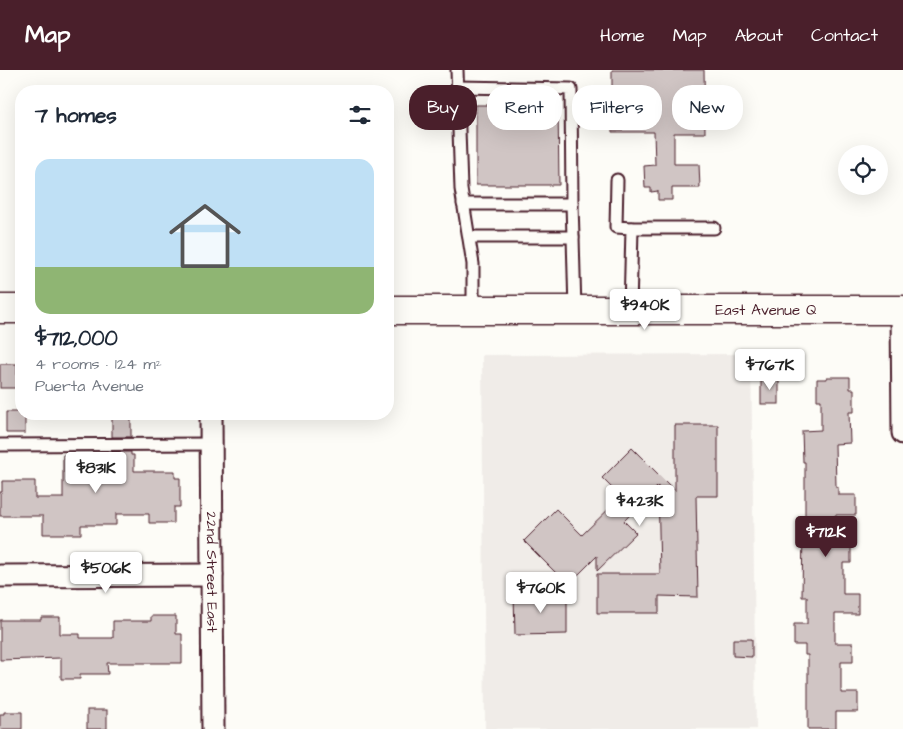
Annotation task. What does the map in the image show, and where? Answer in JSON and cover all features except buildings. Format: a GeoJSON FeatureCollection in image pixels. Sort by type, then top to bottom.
{"type":"FeatureCollection","features":[{"type":"Feature","properties":{"kind":"main road"},"geometry":{"type":"LineString","coordinates":[[0,309],[15,309]]}},
{"type":"Feature","properties":{"kind":"main road","name":"East Avenue Q"},"geometry":{"type":"LineString","coordinates":[[394,310],[903,310]]}},
{"type":"Feature","properties":{"kind":"street"},"geometry":{"type":"LineString","coordinates":[[903,310],[903,433]]}},
{"type":"Feature","properties":{"kind":"street","name":"22nd Street East"},"geometry":{"type":"LineString","coordinates":[[212,420],[213,729]]}},
{"type":"Feature","properties":{"kind":"street"},"geometry":{"type":"LineString","coordinates":[[0,576],[212,575]]}},
{"type":"Feature","properties":{"kind":"lane"},"geometry":{"type":"LineString","coordinates":[[457,70],[457,85]]}},
{"type":"Feature","properties":{"kind":"lane"},"geometry":{"type":"LineString","coordinates":[[477,87],[571,89],[572,237],[575,310]]}},
{"type":"Feature","properties":{"kind":"lane"},"geometry":{"type":"LineString","coordinates":[[459,130],[461,189],[473,264],[474,310]]}},
{"type":"Feature","properties":{"kind":"lane"},"geometry":{"type":"LineString","coordinates":[[617,180],[616,227],[714,228]]}},
{"type":"Feature","properties":{"kind":"lane"},"geometry":{"type":"LineString","coordinates":[[464,204],[572,204]]}},
{"type":"Feature","properties":{"kind":"lane"},"geometry":{"type":"LineString","coordinates":[[630,310],[632,228]]}},
{"type":"Feature","properties":{"kind":"lane"},"geometry":{"type":"LineString","coordinates":[[469,237],[572,237]]}},
{"type":"Feature","properties":{"kind":"lane"},"geometry":{"type":"LineString","coordinates":[[0,445],[212,444]]}},
{"type":"Feature","properties":{"kind":"shaded area"},"geometry":{"type":"Polygon","coordinates":[[[751,354],[756,729],[485,729],[482,355],[751,354]]]}}]}
